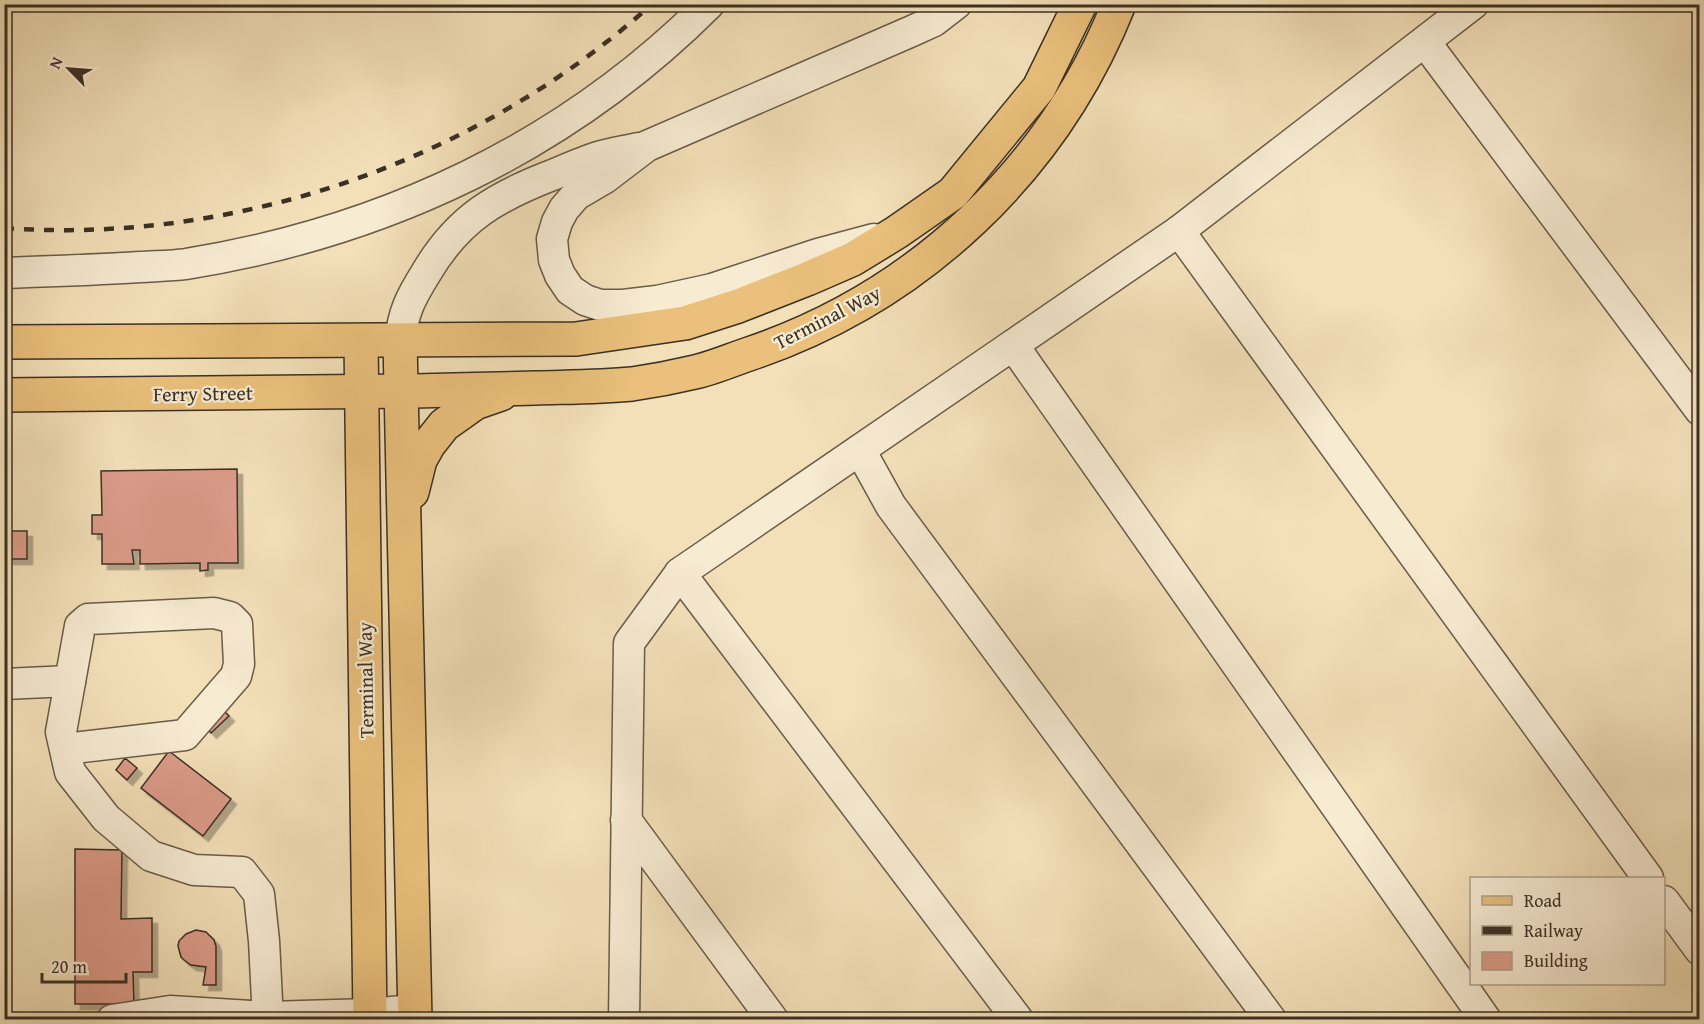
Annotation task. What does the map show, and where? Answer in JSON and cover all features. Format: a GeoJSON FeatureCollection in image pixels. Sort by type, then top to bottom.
{"type":"FeatureCollection","features":[{"type":"Feature","properties":{"kind":"main road"},"geometry":{"type":"LineString","coordinates":[[4,342],[576,339],[685,323],[738,306],[853,259],[897,232],[952,193],[1039,88],[1080,4]]}},
{"type":"Feature","properties":{"kind":"main road","name":"Terminal Way"},"geometry":{"type":"LineString","coordinates":[[401,391],[632,384],[698,371],[774,346],[875,296],[950,240],[1002,192],[1025,165],[1054,127],[1093,62],[1119,4]]}},
{"type":"Feature","properties":{"kind":"main road","name":"Terminal Way"},"geometry":{"type":"LineString","coordinates":[[361,341],[370,1017]]}},
{"type":"Feature","properties":{"kind":"main road"},"geometry":{"type":"LineString","coordinates":[[400,341],[414,1015]]}},
{"type":"Feature","properties":{"kind":"main road"},"geometry":{"type":"LineString","coordinates":[[404,526],[420,460],[444,425],[475,403],[517,388]]}},
{"type":"Feature","properties":{"kind":"main road","name":"Ferry Street"},"geometry":{"type":"LineString","coordinates":[[4,395],[401,391]]}},
{"type":"Feature","properties":{"kind":"lane"},"geometry":{"type":"LineString","coordinates":[[4,273],[183,264],[259,250],[336,229],[431,193],[492,165],[554,128],[634,72],[710,4]]}},
{"type":"Feature","properties":{"kind":"lane"},"geometry":{"type":"LineString","coordinates":[[400,341],[408,304],[439,251],[479,211],[504,195],[600,156],[647,146],[920,28],[934,21],[956,4]]}},
{"type":"Feature","properties":{"kind":"lane"},"geometry":{"type":"LineString","coordinates":[[624,1020],[629,643],[680,573],[1179,231],[1473,4]]}},
{"type":"Feature","properties":{"kind":"lane"},"geometry":{"type":"LineString","coordinates":[[1425,42],[1700,410]]}},
{"type":"Feature","properties":{"kind":"lane"},"geometry":{"type":"LineString","coordinates":[[647,146],[605,178],[576,195],[556,222],[552,239],[554,260],[570,290],[585,300],[600,305],[657,301],[712,289],[818,254],[897,232]]}},
{"type":"Feature","properties":{"kind":"lane"},"geometry":{"type":"LineString","coordinates":[[1179,231],[1646,877]]}},
{"type":"Feature","properties":{"kind":"lane"},"geometry":{"type":"LineString","coordinates":[[1013,345],[1486,1020]]}},
{"type":"Feature","properties":{"kind":"lane"},"geometry":{"type":"LineString","coordinates":[[860,450],[891,506],[1270,1020]]}},
{"type":"Feature","properties":{"kind":"lane"},"geometry":{"type":"LineString","coordinates":[[680,573],[1018,1020]]}},
{"type":"Feature","properties":{"kind":"lane"},"geometry":{"type":"LineString","coordinates":[[65,749],[184,735],[236,676],[239,664],[237,624],[230,617],[214,613],[88,619],[80,626],[61,732],[70,772],[106,818],[151,856],[194,870],[242,872],[259,894],[268,1018]]}},
{"type":"Feature","properties":{"kind":"lane"},"geometry":{"type":"LineString","coordinates":[[4,684],[70,681]]}},
{"type":"Feature","properties":{"kind":"lane"},"geometry":{"type":"LineString","coordinates":[[626,820],[773,1020]]}},
{"type":"Feature","properties":{"kind":"lane"},"geometry":{"type":"LineString","coordinates":[[1665,902],[1700,950]]}},
{"type":"Feature","properties":{"kind":"lane"},"geometry":{"type":"LineString","coordinates":[[118,1019],[170,1011],[268,1018],[414,1015]]}},
{"type":"Feature","properties":{"kind":"building"},"geometry":{"type":"Polygon","coordinates":[[[237,469],[238,563],[208,563],[208,570],[200,571],[200,563],[140,564],[140,550],[132,550],[134,564],[102,564],[102,534],[92,534],[92,515],[102,515],[101,471],[237,469]]]}},
{"type":"Feature","properties":{"kind":"building"},"geometry":{"type":"Polygon","coordinates":[[[4,531],[27,531],[27,559],[4,559],[4,531]]]}},
{"type":"Feature","properties":{"kind":"building"},"geometry":{"type":"Polygon","coordinates":[[[220,707],[229,716],[211,733],[203,724],[220,707]]]}},
{"type":"Feature","properties":{"kind":"building"},"geometry":{"type":"Polygon","coordinates":[[[169,751],[231,799],[203,836],[141,788],[169,751]]]}},
{"type":"Feature","properties":{"kind":"building"},"geometry":{"type":"Polygon","coordinates":[[[125,758],[137,768],[127,780],[116,770],[125,758]]]}},
{"type":"Feature","properties":{"kind":"building"},"geometry":{"type":"Polygon","coordinates":[[[75,849],[122,850],[121,919],[152,918],[152,972],[133,972],[134,1004],[75,1004],[75,849]]]}},
{"type":"Feature","properties":{"kind":"building"},"geometry":{"type":"Polygon","coordinates":[[[196,930],[206,932],[214,940],[216,985],[203,985],[206,967],[191,965],[181,957],[179,941],[186,934],[196,930]]]}},
{"type":"Feature","properties":{"kind":"railway"},"geometry":{"type":"LineString","coordinates":[[4,228],[92,230],[180,222],[266,206],[350,181],[432,148],[510,107],[584,59],[652,4]]}}]}
